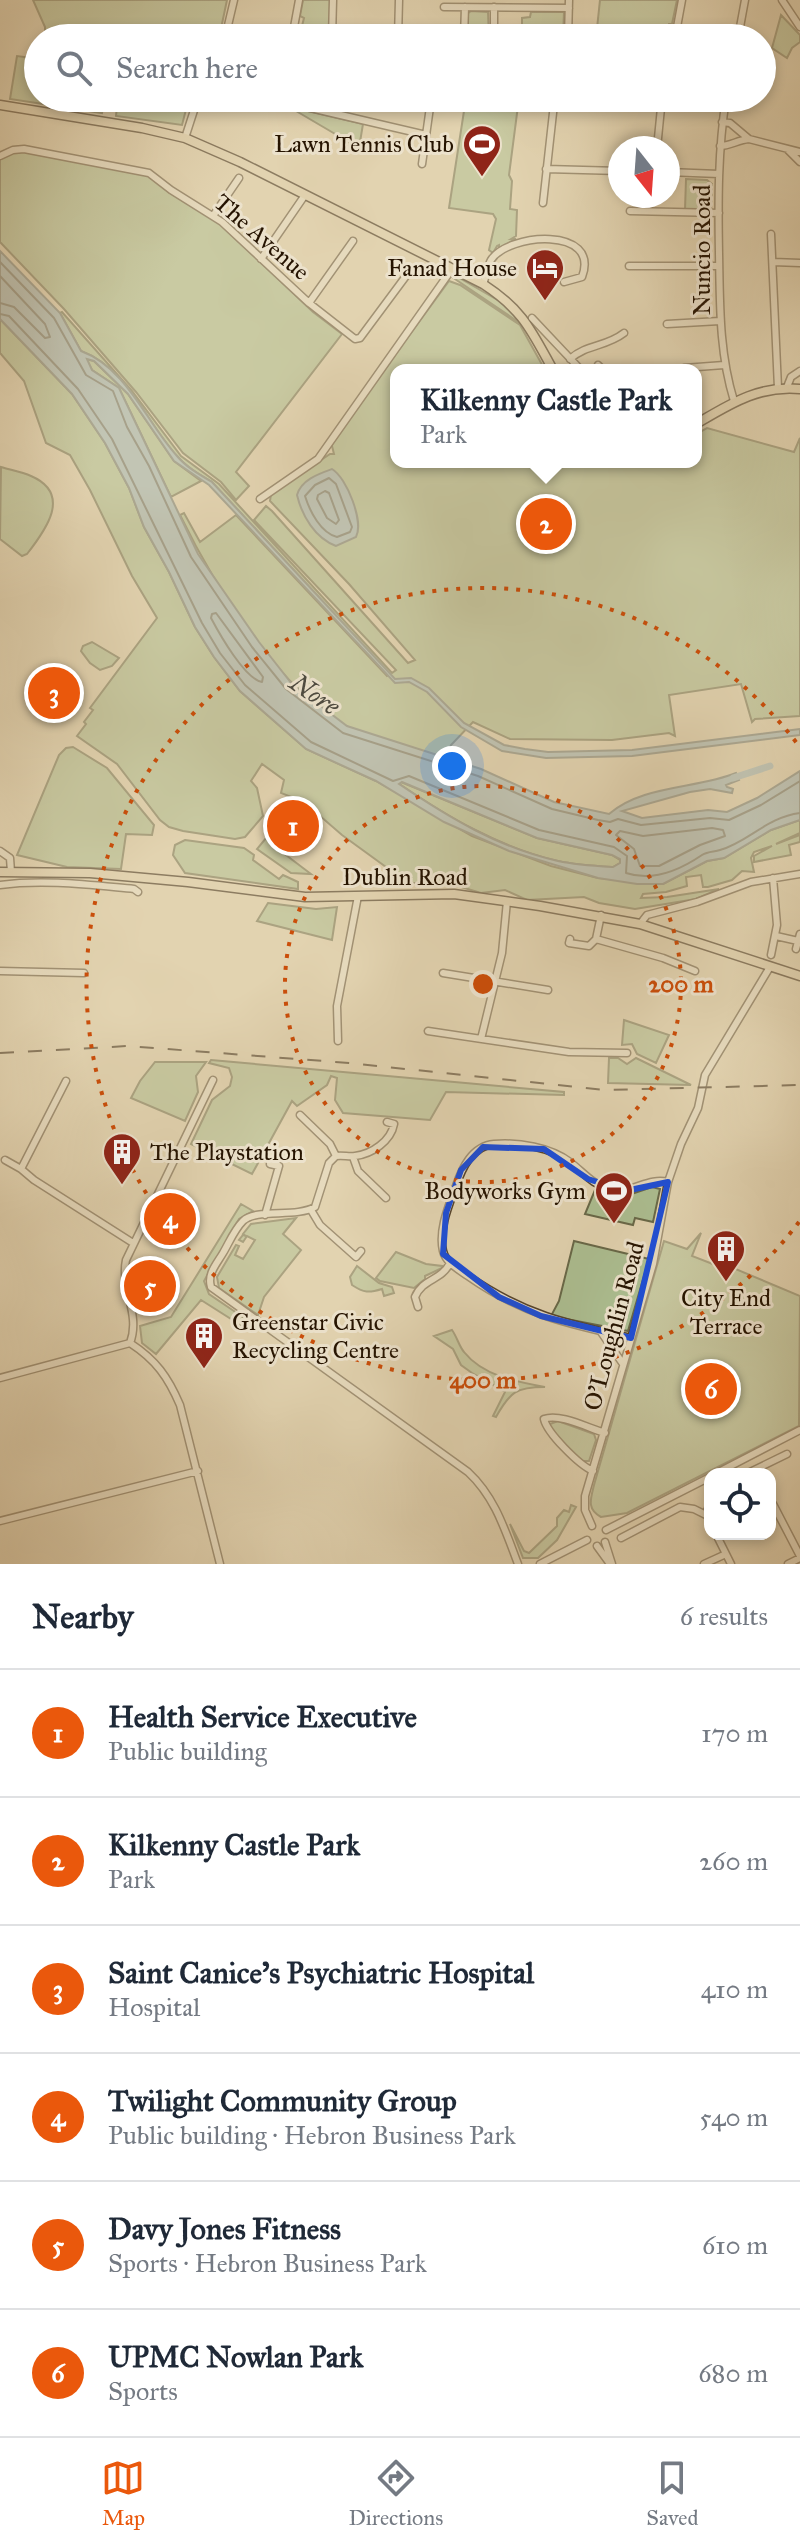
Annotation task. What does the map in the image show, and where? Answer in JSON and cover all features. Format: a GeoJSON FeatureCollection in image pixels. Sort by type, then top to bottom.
{"type":"FeatureCollection","features":[{"type":"Feature","properties":{"kind":"main road"},"geometry":{"type":"LineString","coordinates":[[0,105],[24,109]]}},
{"type":"Feature","properties":{"kind":"main road"},"geometry":{"type":"LineString","coordinates":[[43,112],[185,138],[305,195],[483,284],[504,298],[519,312],[549,364]]}},
{"type":"Feature","properties":{"kind":"main road"},"geometry":{"type":"LineString","coordinates":[[702,420],[746,395],[782,388],[800,389]]}},
{"type":"Feature","properties":{"kind":"main road","name":"Dublin Road"},"geometry":{"type":"LineString","coordinates":[[0,872],[90,873],[305,897],[423,893],[507,901],[640,924],[800,976]]}},
{"type":"Feature","properties":{"kind":"street"},"geometry":{"type":"LineString","coordinates":[[229,24],[234,0]]}},
{"type":"Feature","properties":{"kind":"street"},"geometry":{"type":"LineString","coordinates":[[295,24],[299,0]]}},
{"type":"Feature","properties":{"kind":"street"},"geometry":{"type":"LineString","coordinates":[[332,24],[333,0]]}},
{"type":"Feature","properties":{"kind":"street"},"geometry":{"type":"LineString","coordinates":[[398,24],[399,0]]}},
{"type":"Feature","properties":{"kind":"street"},"geometry":{"type":"LineString","coordinates":[[678,24],[682,0]]}},
{"type":"Feature","properties":{"kind":"street"},"geometry":{"type":"LineString","coordinates":[[741,24],[745,0]]}},
{"type":"Feature","properties":{"kind":"street"},"geometry":{"type":"LineString","coordinates":[[782,0],[800,27]]}},
{"type":"Feature","properties":{"kind":"street"},"geometry":{"type":"LineString","coordinates":[[444,7],[569,4],[568,24]]}},
{"type":"Feature","properties":{"kind":"street"},"geometry":{"type":"LineString","coordinates":[[464,24],[465,7]]}},
{"type":"Feature","properties":{"kind":"street"},"geometry":{"type":"LineString","coordinates":[[494,7],[494,24]]}},
{"type":"Feature","properties":{"kind":"street"},"geometry":{"type":"LineString","coordinates":[[185,138],[193,112]]}},
{"type":"Feature","properties":{"kind":"street"},"geometry":{"type":"LineString","coordinates":[[328,112],[426,135]]}},
{"type":"Feature","properties":{"kind":"street"},"geometry":{"type":"LineString","coordinates":[[422,164],[429,112]]}},
{"type":"Feature","properties":{"kind":"street"},"geometry":{"type":"LineString","coordinates":[[543,203],[553,112]]}},
{"type":"Feature","properties":{"kind":"street"},"geometry":{"type":"LineString","coordinates":[[658,136],[659,112]]}},
{"type":"Feature","properties":{"kind":"street","name":"Nuncio Road"},"geometry":{"type":"LineString","coordinates":[[724,112],[719,174],[720,321],[724,365],[734,401]]}},
{"type":"Feature","properties":{"kind":"street"},"geometry":{"type":"LineString","coordinates":[[722,122],[730,123],[749,139]]}},
{"type":"Feature","properties":{"kind":"street"},"geometry":{"type":"LineString","coordinates":[[720,146],[749,139],[800,152]]}},
{"type":"Feature","properties":{"kind":"street"},"geometry":{"type":"LineString","coordinates":[[786,148],[800,162]]}},
{"type":"Feature","properties":{"kind":"street","name":"The Avenue"},"geometry":{"type":"LineString","coordinates":[[0,156],[24,149],[143,171],[213,216],[309,303],[355,339],[360,338],[409,272]]}},
{"type":"Feature","properties":{"kind":"street"},"geometry":{"type":"LineString","coordinates":[[546,169],[608,171]]}},
{"type":"Feature","properties":{"kind":"street"},"geometry":{"type":"LineString","coordinates":[[680,172],[719,174]]}},
{"type":"Feature","properties":{"kind":"street"},"geometry":{"type":"LineString","coordinates":[[213,216],[239,178]]}},
{"type":"Feature","properties":{"kind":"street"},"geometry":{"type":"LineString","coordinates":[[261,259],[305,195]]}},
{"type":"Feature","properties":{"kind":"street"},"geometry":{"type":"LineString","coordinates":[[630,211],[719,213]]}},
{"type":"Feature","properties":{"kind":"street"},"geometry":{"type":"LineString","coordinates":[[771,234],[782,388]]}},
{"type":"Feature","properties":{"kind":"street"},"geometry":{"type":"LineString","coordinates":[[483,284],[492,259],[514,245],[534,240],[558,240],[580,248],[584,255],[582,277],[564,282]]}},
{"type":"Feature","properties":{"kind":"street"},"geometry":{"type":"LineString","coordinates":[[309,303],[353,241]]}},
{"type":"Feature","properties":{"kind":"street"},"geometry":{"type":"LineString","coordinates":[[773,262],[800,263]]}},
{"type":"Feature","properties":{"kind":"street"},"geometry":{"type":"LineString","coordinates":[[629,266],[719,266]]}},
{"type":"Feature","properties":{"kind":"street"},"geometry":{"type":"LineString","coordinates":[[260,499],[318,459],[452,269]]}},
{"type":"Feature","properties":{"kind":"street"},"geometry":{"type":"LineString","coordinates":[[532,318],[575,364]]}},
{"type":"Feature","properties":{"kind":"street"},"geometry":{"type":"LineString","coordinates":[[667,324],[720,321]]}},
{"type":"Feature","properties":{"kind":"street"},"geometry":{"type":"LineString","coordinates":[[570,359],[579,351],[606,345],[624,333]]}},
{"type":"Feature","properties":{"kind":"street"},"geometry":{"type":"LineString","coordinates":[[702,367],[724,365]]}},
{"type":"Feature","properties":{"kind":"street"},"geometry":{"type":"LineString","coordinates":[[782,388],[800,371]]}},
{"type":"Feature","properties":{"kind":"street"},"geometry":{"type":"LineString","coordinates":[[0,851],[10,858],[11,872]]}},
{"type":"Feature","properties":{"kind":"street"},"geometry":{"type":"LineString","coordinates":[[640,924],[647,915],[773,878],[800,874]]}},
{"type":"Feature","properties":{"kind":"street"},"geometry":{"type":"LineString","coordinates":[[771,955],[776,936],[777,898],[773,878]]}},
{"type":"Feature","properties":{"kind":"street"},"geometry":{"type":"LineString","coordinates":[[0,885],[64,884],[134,889],[138,892]]}},
{"type":"Feature","properties":{"kind":"street"},"geometry":{"type":"LineString","coordinates":[[338,1041],[337,1006],[358,896]]}},
{"type":"Feature","properties":{"kind":"street"},"geometry":{"type":"LineString","coordinates":[[481,1039],[502,953],[507,901]]}},
{"type":"Feature","properties":{"kind":"street"},"geometry":{"type":"LineString","coordinates":[[570,939],[569,943],[589,946],[596,939],[601,915]]}},
{"type":"Feature","properties":{"kind":"street"},"geometry":{"type":"LineString","coordinates":[[776,936],[798,941]]}},
{"type":"Feature","properties":{"kind":"street"},"geometry":{"type":"LineString","coordinates":[[596,939],[663,958],[695,971]]}},
{"type":"Feature","properties":{"kind":"street","name":"O'Loughlin Road"},"geometry":{"type":"LineString","coordinates":[[592,1526],[585,1504],[653,1264],[668,1182],[698,1108],[705,1075],[770,967]]}},
{"type":"Feature","properties":{"kind":"street"},"geometry":{"type":"LineString","coordinates":[[0,971],[84,973]]}},
{"type":"Feature","properties":{"kind":"street"},"geometry":{"type":"LineString","coordinates":[[443,973],[548,990]]}},
{"type":"Feature","properties":{"kind":"street"},"geometry":{"type":"LineString","coordinates":[[428,1031],[569,1052],[627,1053]]}},
{"type":"Feature","properties":{"kind":"street"},"geometry":{"type":"LineString","coordinates":[[130,1343],[134,1321],[124,1272],[133,1243],[213,1080]]}},
{"type":"Feature","properties":{"kind":"street"},"geometry":{"type":"LineString","coordinates":[[21,1169],[66,1081]]}},
{"type":"Feature","properties":{"kind":"street"},"geometry":{"type":"LineString","coordinates":[[300,1115],[330,1144],[336,1156]]}},
{"type":"Feature","properties":{"kind":"street"},"geometry":{"type":"LineString","coordinates":[[387,1122],[394,1124],[384,1142],[353,1157],[336,1156],[329,1163],[315,1207],[311,1210],[253,1216],[242,1222],[210,1274],[211,1287],[476,1479],[494,1505],[518,1564]]}},
{"type":"Feature","properties":{"kind":"street"},"geometry":{"type":"LineString","coordinates":[[631,1338],[541,1316],[499,1297],[450,1263],[442,1247],[446,1213],[461,1170],[471,1155],[492,1144],[544,1149],[566,1159],[596,1184],[616,1191],[625,1191],[654,1180],[668,1182]]}},
{"type":"Feature","properties":{"kind":"street"},"geometry":{"type":"LineString","coordinates":[[353,1157],[358,1171],[386,1198]]}},
{"type":"Feature","properties":{"kind":"street"},"geometry":{"type":"LineString","coordinates":[[5,1160],[133,1243]]}},
{"type":"Feature","properties":{"kind":"street"},"geometry":{"type":"LineString","coordinates":[[265,1215],[279,1166],[270,1164]]}},
{"type":"Feature","properties":{"kind":"street"},"geometry":{"type":"LineString","coordinates":[[311,1210],[320,1225],[353,1255],[356,1257],[361,1251]]}},
{"type":"Feature","properties":{"kind":"street"},"geometry":{"type":"LineString","coordinates":[[406,1300],[415,1297],[424,1283],[444,1274],[450,1263]]}},
{"type":"Feature","properties":{"kind":"street"},"geometry":{"type":"LineString","coordinates":[[415,1297],[418,1307]]}},
{"type":"Feature","properties":{"kind":"street"},"geometry":{"type":"LineString","coordinates":[[601,1332],[623,1364]]}},
{"type":"Feature","properties":{"kind":"street"},"geometry":{"type":"LineString","coordinates":[[0,1378],[130,1343],[149,1355],[170,1381],[180,1405],[220,1564]]}},
{"type":"Feature","properties":{"kind":"street","name":"O'Loughlin Road"},"geometry":{"type":"LineString","coordinates":[[593,1471],[584,1467],[550,1431],[544,1419],[549,1416],[559,1418],[605,1433]]}},
{"type":"Feature","properties":{"kind":"street"},"geometry":{"type":"LineString","coordinates":[[727,1468],[800,1430]]}},
{"type":"Feature","properties":{"kind":"street"},"geometry":{"type":"LineString","coordinates":[[758,1468],[787,1454]]}},
{"type":"Feature","properties":{"kind":"street"},"geometry":{"type":"LineString","coordinates":[[0,1521],[198,1471]]}},
{"type":"Feature","properties":{"kind":"street"},"geometry":{"type":"LineString","coordinates":[[606,1530],[704,1480]]}},
{"type":"Feature","properties":{"kind":"street"},"geometry":{"type":"LineString","coordinates":[[621,1538],[680,1507],[694,1509],[704,1515]]}},
{"type":"Feature","properties":{"kind":"street"},"geometry":{"type":"LineString","coordinates":[[776,1510],[800,1557],[788,1564]]}},
{"type":"Feature","properties":{"kind":"street"},"geometry":{"type":"LineString","coordinates":[[587,1540],[586,1532],[592,1526],[599,1525],[606,1530]]}},
{"type":"Feature","properties":{"kind":"street"},"geometry":{"type":"LineString","coordinates":[[606,1530],[605,1542],[612,1557],[611,1564]]}},
{"type":"Feature","properties":{"kind":"street"},"geometry":{"type":"LineString","coordinates":[[587,1540],[597,1546],[611,1564]]}},
{"type":"Feature","properties":{"kind":"street"},"geometry":{"type":"LineString","coordinates":[[540,1564],[587,1540]]}},
{"type":"Feature","properties":{"kind":"street"},"geometry":{"type":"LineString","coordinates":[[719,1540],[731,1564]]}},
{"type":"Feature","properties":{"kind":"street"},"geometry":{"type":"LineString","coordinates":[[597,1546],[605,1542]]}},
{"type":"Feature","properties":{"kind":"street"},"geometry":{"type":"LineString","coordinates":[[704,1564],[726,1554]]}},
{"type":"Feature","properties":{"kind":"highlighted area"},"geometry":{"type":"Polygon","coordinates":[[[483,1147],[544,1149],[588,1179],[625,1191],[668,1182],[631,1338],[541,1316],[499,1297],[443,1254],[446,1213],[461,1170],[483,1147]]]}},
{"type":"Feature","properties":{"kind":"green space"},"geometry":{"type":"Polygon","coordinates":[[[33,0],[227,0],[222,24],[44,24],[33,0]]]}},
{"type":"Feature","properties":{"kind":"green space"},"geometry":{"type":"Polygon","coordinates":[[[303,0],[330,0],[329,24],[302,24],[304,18],[300,16],[303,0]]]}},
{"type":"Feature","properties":{"kind":"green space"},"geometry":{"type":"Polygon","coordinates":[[[600,0],[677,0],[672,24],[597,24],[600,0]]]}},
{"type":"Feature","properties":{"kind":"green space"},"geometry":{"type":"Polygon","coordinates":[[[471,11],[488,12],[488,24],[467,24],[467,14],[471,11]]]}},
{"type":"Feature","properties":{"kind":"green space"},"geometry":{"type":"Polygon","coordinates":[[[531,12],[564,12],[564,24],[522,24],[522,18],[530,17],[531,12]]]}},
{"type":"Feature","properties":{"kind":"green space"},"geometry":{"type":"Polygon","coordinates":[[[781,15],[800,35],[800,42],[792,48],[787,58],[776,51],[776,33],[781,15]]]}},
{"type":"Feature","properties":{"kind":"green space"},"geometry":{"type":"Polygon","coordinates":[[[17,56],[24,57],[24,101],[10,99],[17,56]]]}},
{"type":"Feature","properties":{"kind":"green space"},"geometry":{"type":"Polygon","coordinates":[[[116,112],[185,112],[182,125],[116,116],[116,112]]]}},
{"type":"Feature","properties":{"kind":"green space"},"geometry":{"type":"Polygon","coordinates":[[[298,112],[313,112],[363,124],[359,148],[298,112]]]}},
{"type":"Feature","properties":{"kind":"green space","name":"Lawn Tennis Club"},"geometry":{"type":"Polygon","coordinates":[[[464,112],[517,112],[509,175],[512,181],[510,209],[517,210],[516,236],[511,239],[516,239],[499,248],[497,246],[493,253],[489,250],[496,219],[493,214],[449,208],[464,112]]]}},
{"type":"Feature","properties":{"kind":"green space"},"geometry":{"type":"Polygon","coordinates":[[[15,152],[148,175],[170,193],[219,223],[313,312],[342,334],[236,472],[249,486],[236,500],[221,482],[183,453],[136,392],[64,309],[0,242],[0,159],[15,152]]]}},
{"type":"Feature","properties":{"kind":"green space"},"geometry":{"type":"Polygon","coordinates":[[[686,179],[707,180],[712,184],[711,211],[685,210],[686,179]]]}},
{"type":"Feature","properties":{"kind":"green space"},"geometry":{"type":"Polygon","coordinates":[[[456,276],[501,302],[523,325],[452,277],[456,276]]]}},
{"type":"Feature","properties":{"kind":"green space"},"geometry":{"type":"Polygon","coordinates":[[[449,281],[520,325],[542,364],[390,364],[390,468],[702,468],[702,431],[707,428],[794,452],[800,438],[800,716],[755,719],[752,722],[741,684],[669,695],[675,736],[669,733],[612,740],[510,739],[473,722],[451,745],[446,759],[382,741],[346,726],[321,709],[272,661],[229,602],[180,515],[184,513],[200,542],[236,515],[387,676],[390,674],[212,482],[181,460],[111,370],[81,351],[60,313],[132,391],[181,456],[219,484],[392,673],[396,670],[254,520],[266,506],[272,511],[408,663],[415,660],[349,584],[270,501],[271,494],[334,454],[331,442],[449,281]]]}},
{"type":"Feature","properties":{"kind":"green space"},"geometry":{"type":"Polygon","coordinates":[[[0,319],[72,394],[105,443],[129,488],[144,527],[195,627],[214,657],[240,691],[306,749],[376,781],[472,836],[551,866],[598,878],[663,884],[707,861],[724,858],[771,830],[800,820],[800,833],[776,844],[800,835],[800,842],[789,845],[791,855],[754,862],[754,856],[772,846],[754,852],[751,858],[754,872],[742,871],[732,880],[703,887],[701,875],[686,877],[687,886],[643,894],[641,898],[719,889],[696,899],[635,909],[599,903],[584,897],[527,900],[505,890],[481,893],[448,883],[408,883],[342,835],[304,802],[281,793],[284,780],[262,764],[251,781],[257,788],[263,816],[245,837],[235,839],[169,827],[160,820],[117,764],[77,736],[93,710],[90,708],[157,618],[70,455],[46,443],[24,381],[0,353],[0,319]]]}},
{"type":"Feature","properties":{"kind":"green space"},"geometry":{"type":"Polygon","coordinates":[[[86,359],[94,361],[128,394],[174,461],[201,481],[171,497],[119,388],[92,370],[86,359]]]}},
{"type":"Feature","properties":{"kind":"green space"},"geometry":{"type":"Polygon","coordinates":[[[1,467],[31,476],[51,493],[52,513],[47,524],[27,554],[22,556],[0,539],[1,467]]]}},
{"type":"Feature","properties":{"kind":"green space"},"geometry":{"type":"Polygon","coordinates":[[[92,642],[119,658],[112,666],[100,670],[81,651],[83,646],[92,642]]]}},
{"type":"Feature","properties":{"kind":"green space"},"geometry":{"type":"Polygon","coordinates":[[[73,747],[107,768],[154,825],[152,835],[126,834],[121,869],[67,867],[17,855],[59,755],[66,748],[73,747]]]}},
{"type":"Feature","properties":{"kind":"green space"},"geometry":{"type":"Polygon","coordinates":[[[398,783],[537,838],[612,855],[620,863],[613,867],[558,861],[515,848],[436,808],[398,783]]]}},
{"type":"Feature","properties":{"kind":"green space"},"geometry":{"type":"Polygon","coordinates":[[[271,832],[279,832],[286,837],[278,849],[311,874],[291,873],[257,849],[271,832]]]}},
{"type":"Feature","properties":{"kind":"green space"},"geometry":{"type":"Polygon","coordinates":[[[185,840],[244,848],[254,855],[253,860],[279,879],[283,875],[298,882],[298,889],[185,873],[173,855],[175,845],[185,840]]]}},
{"type":"Feature","properties":{"kind":"green space"},"geometry":{"type":"Polygon","coordinates":[[[268,903],[316,909],[337,907],[332,940],[257,921],[268,903]]]}},
{"type":"Feature","properties":{"kind":"green space"},"geometry":{"type":"Polygon","coordinates":[[[624,1020],[669,1035],[656,1063],[637,1054],[632,1044],[622,1045],[624,1020]]]}},
{"type":"Feature","properties":{"kind":"green space"},"geometry":{"type":"Polygon","coordinates":[[[609,1058],[618,1058],[627,1064],[636,1058],[691,1085],[608,1083],[609,1058]]]}},
{"type":"Feature","properties":{"kind":"green space"},"geometry":{"type":"Polygon","coordinates":[[[211,1060],[564,1092],[564,1095],[446,1092],[430,1120],[343,1113],[335,1100],[337,1078],[331,1076],[327,1085],[297,1106],[292,1101],[252,1174],[191,1144],[212,1100],[230,1086],[232,1077],[229,1068],[209,1063],[211,1060]]]}},
{"type":"Feature","properties":{"kind":"green space"},"geometry":{"type":"Polygon","coordinates":[[[155,1062],[206,1062],[196,1076],[198,1092],[185,1121],[131,1098],[155,1062]]]}},
{"type":"Feature","properties":{"kind":"green space"},"geometry":{"type":"Polygon","coordinates":[[[652,1187],[660,1189],[653,1222],[635,1218],[633,1225],[585,1214],[595,1190],[623,1197],[652,1187]]]}},
{"type":"Feature","properties":{"kind":"green space"},"geometry":{"type":"Polygon","coordinates":[[[241,1204],[253,1211],[239,1219],[204,1281],[209,1294],[253,1324],[250,1331],[201,1300],[156,1354],[142,1343],[140,1326],[171,1317],[241,1204]]]}},
{"type":"Feature","properties":{"kind":"green space"},"geometry":{"type":"Polygon","coordinates":[[[296,1218],[283,1234],[301,1250],[264,1297],[258,1315],[219,1288],[217,1277],[236,1245],[239,1246],[235,1255],[243,1259],[255,1240],[247,1236],[243,1242],[239,1240],[246,1236],[243,1234],[251,1224],[296,1218]]]}},
{"type":"Feature","properties":{"kind":"green space"},"geometry":{"type":"Polygon","coordinates":[[[701,1233],[692,1256],[723,1268],[726,1265],[800,1296],[799,1426],[716,1468],[704,1468],[704,1474],[627,1513],[601,1517],[591,1507],[592,1494],[664,1241],[687,1249],[701,1233]]]}},
{"type":"Feature","properties":{"kind":"green space"},"geometry":{"type":"Polygon","coordinates":[[[574,1241],[649,1259],[628,1331],[551,1316],[559,1301],[574,1241]]]}},
{"type":"Feature","properties":{"kind":"green space"},"geometry":{"type":"Polygon","coordinates":[[[396,1252],[442,1268],[425,1276],[414,1288],[380,1281],[376,1278],[396,1252]]]}},
{"type":"Feature","properties":{"kind":"green space"},"geometry":{"type":"Polygon","coordinates":[[[357,1266],[379,1283],[392,1287],[394,1293],[384,1296],[382,1289],[367,1292],[352,1285],[350,1277],[357,1266]]]}},
{"type":"Feature","properties":{"kind":"green space"},"geometry":{"type":"Polygon","coordinates":[[[452,1330],[464,1352],[481,1367],[512,1380],[545,1387],[520,1390],[505,1402],[496,1417],[493,1416],[505,1392],[461,1365],[453,1349],[434,1336],[452,1330]]]}},
{"type":"Feature","properties":{"kind":"green space"},"geometry":{"type":"Polygon","coordinates":[[[558,1421],[594,1434],[596,1440],[589,1461],[582,1461],[550,1429],[550,1424],[558,1421]]]}},
{"type":"Feature","properties":{"kind":"green space"},"geometry":{"type":"Polygon","coordinates":[[[571,1505],[576,1507],[557,1540],[538,1558],[523,1558],[510,1524],[524,1551],[529,1553],[557,1526],[557,1518],[564,1510],[569,1512],[571,1505]]]}},
{"type":"Feature","properties":{"kind":"water"},"geometry":{"type":"Polygon","coordinates":[[[0,251],[60,313],[81,351],[97,359],[123,383],[181,460],[212,482],[395,679],[411,678],[429,688],[464,723],[504,745],[548,752],[632,750],[800,729],[800,735],[632,756],[546,758],[502,751],[461,727],[427,692],[409,682],[395,683],[209,485],[174,461],[128,394],[94,361],[87,359],[92,370],[119,388],[198,554],[259,642],[292,684],[347,726],[481,769],[554,802],[609,814],[637,798],[736,773],[739,780],[726,785],[733,789],[732,793],[710,789],[690,792],[622,811],[642,818],[708,810],[727,812],[757,798],[800,771],[800,820],[771,830],[724,858],[707,861],[663,884],[637,884],[598,878],[509,851],[444,822],[376,781],[306,749],[240,691],[214,657],[195,627],[144,527],[129,488],[105,443],[72,394],[0,319],[0,251]],[[402,782],[399,784],[455,819],[515,848],[572,863],[613,867],[620,863],[620,859],[612,855],[537,838],[402,782]]]}},
{"type":"Feature","properties":{"kind":"water"},"geometry":{"type":"Polygon","coordinates":[[[332,469],[348,491],[358,521],[356,537],[336,546],[322,538],[310,525],[297,495],[306,482],[332,469]]]}},
{"type":"Feature","properties":{"kind":"waterway"},"geometry":{"type":"LineString","coordinates":[[733,778],[770,766]]}},
{"type":"Feature","properties":{"kind":"railway"},"geometry":{"type":"LineString","coordinates":[[0,1053],[128,1046],[349,1063],[605,1090],[800,1085]]}},
{"type":"Feature","properties":{"kind":"place","name":"Lawn Tennis Club"},"geometry":{"type":"Point","coordinates":[482,178]}},
{"type":"Feature","properties":{"kind":"place","name":"Fanad House"},"geometry":{"type":"Point","coordinates":[545,302]}},
{"type":"Feature","properties":{"kind":"place","name":"Kilkenny Castle Park"},"geometry":{"type":"Point","coordinates":[546,524]}},
{"type":"Feature","properties":{"kind":"place","name":"Saint Canice's Psychiatric Hospital"},"geometry":{"type":"Point","coordinates":[54,693]}},
{"type":"Feature","properties":{"kind":"place","name":"Health Service Executive"},"geometry":{"type":"Point","coordinates":[293,826]}},
{"type":"Feature","properties":{"kind":"place","name":"The Playstation"},"geometry":{"type":"Point","coordinates":[122,1186]}},
{"type":"Feature","properties":{"kind":"place","name":"Twilight Community Group"},"geometry":{"type":"Point","coordinates":[170,1219]}},
{"type":"Feature","properties":{"kind":"place","name":"Bodyworks Gym"},"geometry":{"type":"Point","coordinates":[614,1225]}},
{"type":"Feature","properties":{"kind":"place","name":"City End Terrace"},"geometry":{"type":"Point","coordinates":[726,1283]}},
{"type":"Feature","properties":{"kind":"place","name":"Davy Jones Fitness"},"geometry":{"type":"Point","coordinates":[150,1286]}},
{"type":"Feature","properties":{"kind":"place","name":"Greenstar Civic Recycling Centre"},"geometry":{"type":"Point","coordinates":[204,1370]}},
{"type":"Feature","properties":{"kind":"place","name":"UPMC Nowlan Park"},"geometry":{"type":"Point","coordinates":[711,1389]}},
{"type":"Feature","properties":{"kind":"water label","name":"Nore"},"geometry":{"type":"Point","coordinates":[315,694]}}]}
